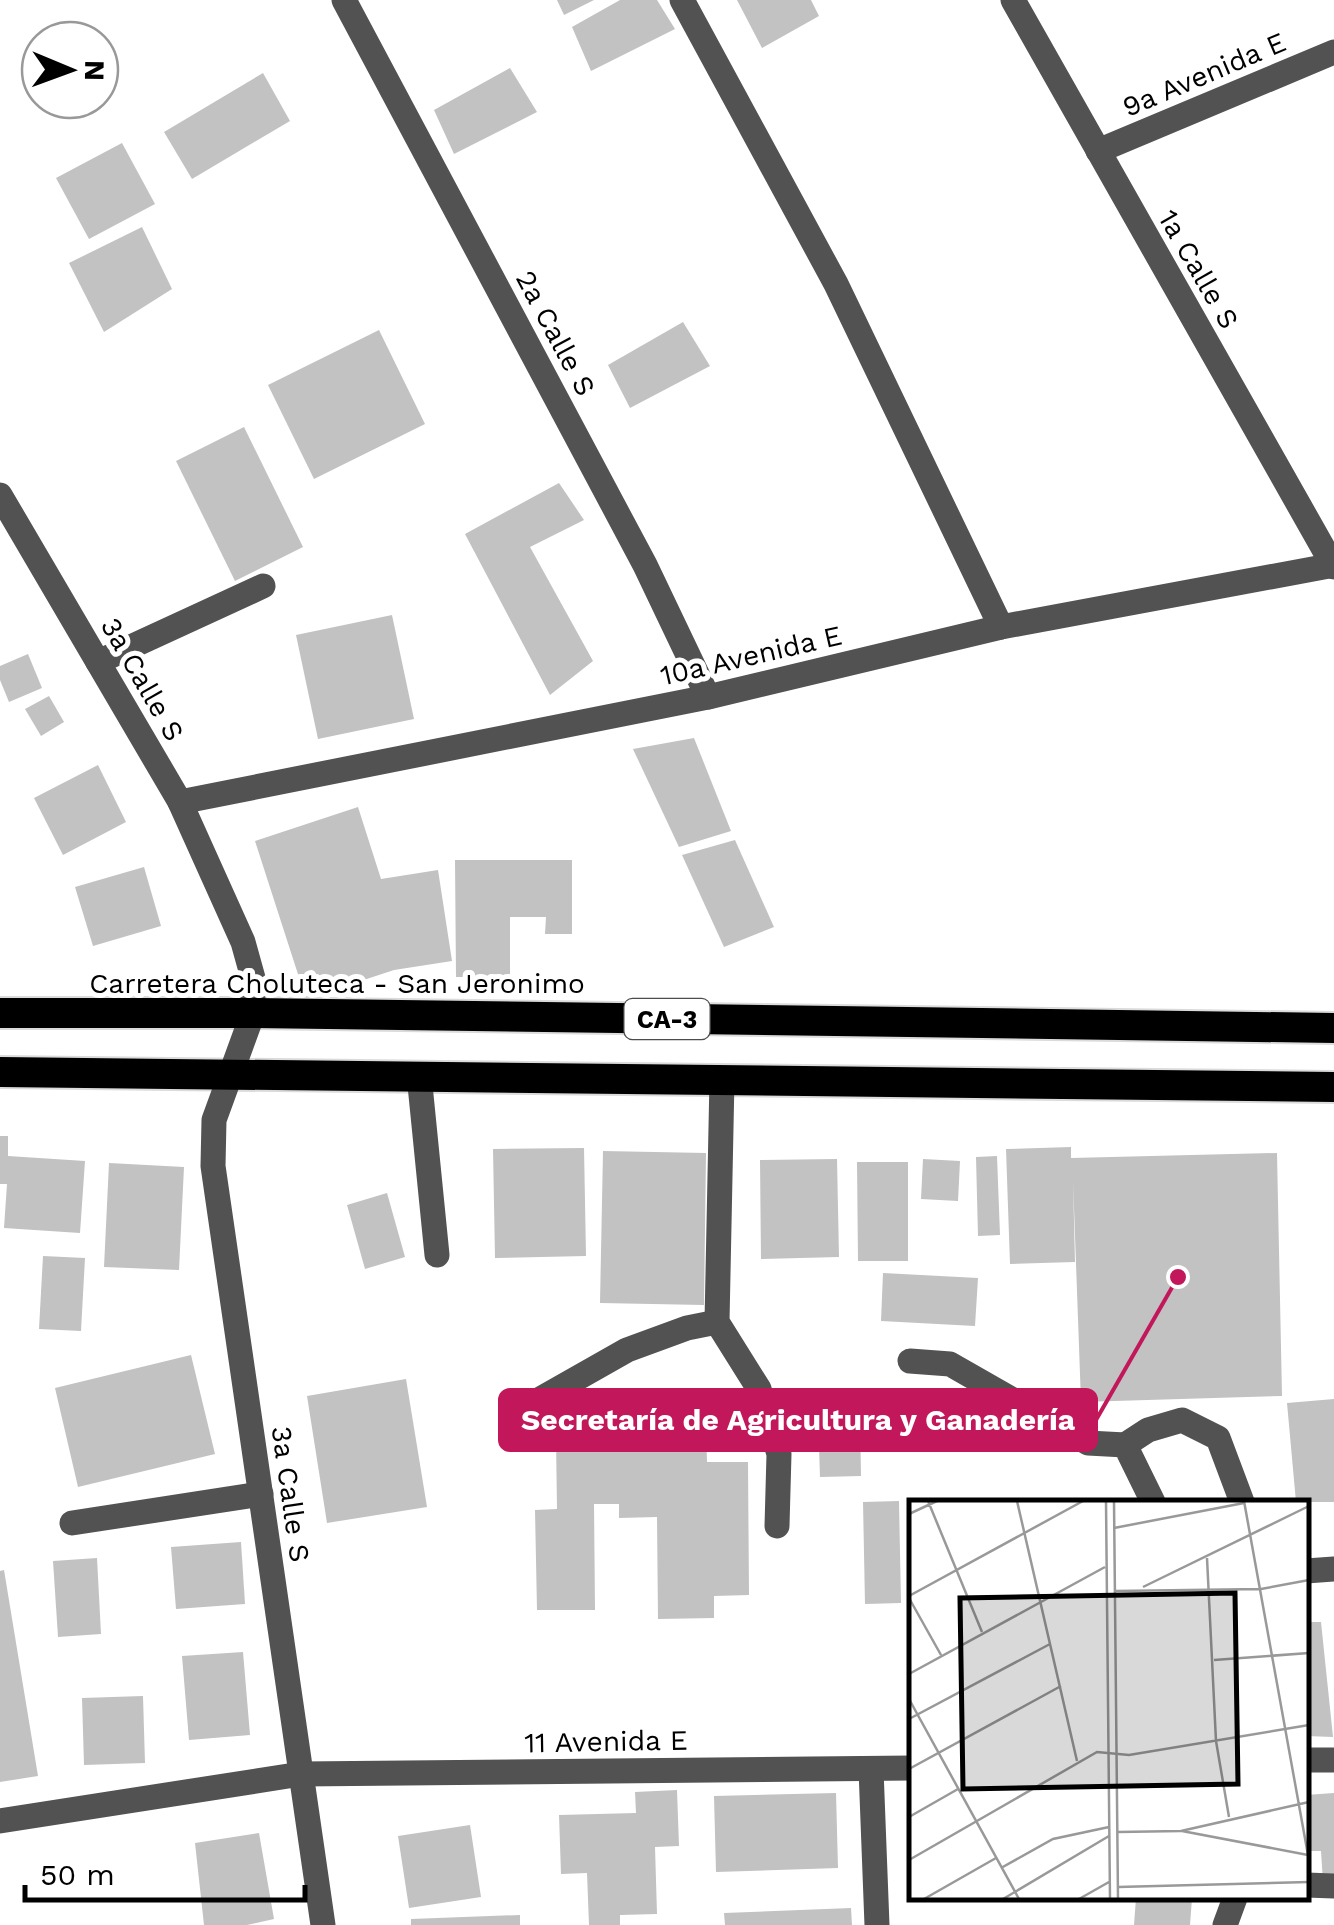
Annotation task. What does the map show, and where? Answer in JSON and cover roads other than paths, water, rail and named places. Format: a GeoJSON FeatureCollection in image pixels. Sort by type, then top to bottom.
{"type":"FeatureCollection","features":[{"type":"Feature","properties":{"kind":"highway","name":"Carretera Choluteca - San Jeronimo"},"geometry":{"type":"LineString","coordinates":[[0,1013],[1334,1028]]}},
{"type":"Feature","properties":{"kind":"highway","name":"CA-3"},"geometry":{"type":"LineString","coordinates":[[0,1072],[1334,1087]]}},
{"type":"Feature","properties":{"kind":"street","name":"2a Calle S"},"geometry":{"type":"LineString","coordinates":[[344,0],[645,565],[708,697]]}},
{"type":"Feature","properties":{"kind":"street"},"geometry":{"type":"LineString","coordinates":[[682,0],[836,284],[1001,627]]}},
{"type":"Feature","properties":{"kind":"street","name":"1a Calle S"},"geometry":{"type":"LineString","coordinates":[[1013,0],[1334,566]]}},
{"type":"Feature","properties":{"kind":"street","name":"9a Avenida E"},"geometry":{"type":"LineString","coordinates":[[1098,151],[1334,52]]}},
{"type":"Feature","properties":{"kind":"street","name":"3a Calle S"},"geometry":{"type":"LineString","coordinates":[[0,495],[180,802],[243,942],[252,978],[252,1013],[214,1120],[213,1166],[323,1925]]}},
{"type":"Feature","properties":{"kind":"street","name":"10a Avenida E"},"geometry":{"type":"LineString","coordinates":[[180,802],[708,697],[1001,627],[1334,566]]}},
{"type":"Feature","properties":{"kind":"street"},"geometry":{"type":"LineString","coordinates":[[98,662],[263,586]]}},
{"type":"Feature","properties":{"kind":"street"},"geometry":{"type":"LineString","coordinates":[[419,1075],[437,1255]]}},
{"type":"Feature","properties":{"kind":"street"},"geometry":{"type":"LineString","coordinates":[[722,1079],[717,1322],[759,1389],[774,1438],[778,1454],[777,1526]]}},
{"type":"Feature","properties":{"kind":"street"},"geometry":{"type":"LineString","coordinates":[[537,1401],[627,1350],[687,1328],[717,1322]]}},
{"type":"Feature","properties":{"kind":"street"},"geometry":{"type":"LineString","coordinates":[[910,1361],[950,1364],[1088,1443],[1125,1445],[1148,1430],[1182,1420],[1218,1438],[1241,1500]]}},
{"type":"Feature","properties":{"kind":"street"},"geometry":{"type":"LineString","coordinates":[[1125,1445],[1152,1500]]}},
{"type":"Feature","properties":{"kind":"street"},"geometry":{"type":"LineString","coordinates":[[72,1523],[261,1494]]}},
{"type":"Feature","properties":{"kind":"street"},"geometry":{"type":"LineString","coordinates":[[1309,1570],[1334,1568]]}},
{"type":"Feature","properties":{"kind":"street"},"geometry":{"type":"LineString","coordinates":[[871,1768],[876,1925]]}},
{"type":"Feature","properties":{"kind":"street","name":"11 Avenida E"},"geometry":{"type":"LineString","coordinates":[[0,1821],[301,1774],[909,1768]]}},
{"type":"Feature","properties":{"kind":"street"},"geometry":{"type":"LineString","coordinates":[[1309,1885],[1334,1886]]}},
{"type":"Feature","properties":{"kind":"street"},"geometry":{"type":"LineString","coordinates":[[1225,1925],[1234,1900]]}},
{"type":"Feature","properties":{"kind":"place","name":"Secretaría de Agricultura y Ganadería"},"geometry":{"type":"Point","coordinates":[1178,1277]}}]}
